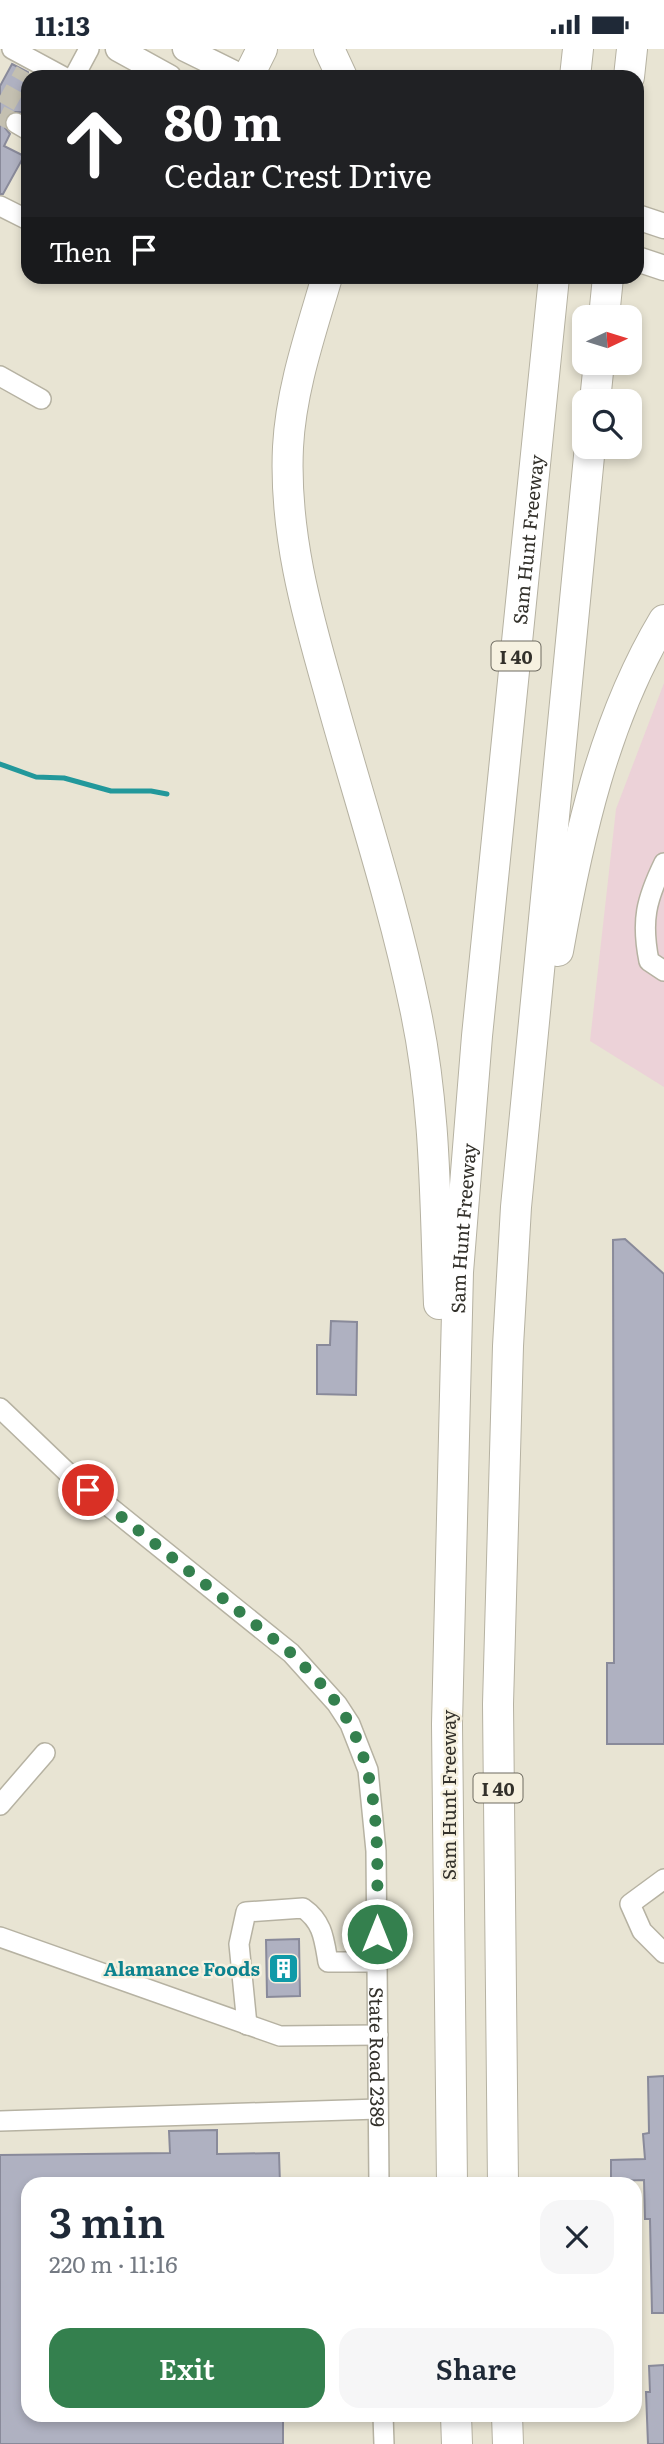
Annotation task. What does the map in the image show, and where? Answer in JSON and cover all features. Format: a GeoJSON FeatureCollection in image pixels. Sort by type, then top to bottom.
{"type":"FeatureCollection","features":[{"type":"Feature","properties":{"kind":"highway"},"geometry":{"type":"LineString","coordinates":[[252,70],[262,49]]}},
{"type":"Feature","properties":{"kind":"highway"},"geometry":{"type":"LineString","coordinates":[[329,49],[339,70]]}},
{"type":"Feature","properties":{"kind":"highway"},"geometry":{"type":"LineString","coordinates":[[556,49],[558,70]]}},
{"type":"Feature","properties":{"kind":"highway"},"geometry":{"type":"LineString","coordinates":[[576,70],[578,49]]}},
{"type":"Feature","properties":{"kind":"highway"},"geometry":{"type":"LineString","coordinates":[[630,70],[632,49]]}},
{"type":"Feature","properties":{"kind":"highway"},"geometry":{"type":"LineString","coordinates":[[325,284],[294,405],[288,445],[290,522],[305,607],[402,950],[424,1060],[436,1170],[449,1597]]}},
{"type":"Feature","properties":{"kind":"highway","name":"Sam Hunt Freeway"},"geometry":{"type":"LineString","coordinates":[[452,2177],[447,1881],[449,1597],[458,1272],[477,1036],[553,284]]}},
{"type":"Feature","properties":{"kind":"highway","name":"I 40"},"geometry":{"type":"LineString","coordinates":[[503,2177],[498,1949],[501,1525],[508,1332],[522,1148],[589,459]]}},
{"type":"Feature","properties":{"kind":"highway"},"geometry":{"type":"LineString","coordinates":[[522,1148],[573,863],[588,805],[636,675],[664,619]]}},
{"type":"Feature","properties":{"kind":"highway"},"geometry":{"type":"LineString","coordinates":[[456,2422],[457,2444]]}},
{"type":"Feature","properties":{"kind":"highway"},"geometry":{"type":"LineString","coordinates":[[507,2422],[508,2444]]}},
{"type":"Feature","properties":{"kind":"main road"},"geometry":{"type":"LineString","coordinates":[[118,49],[151,70]]}},
{"type":"Feature","properties":{"kind":"main road"},"geometry":{"type":"LineString","coordinates":[[185,49],[228,70]]}},
{"type":"Feature","properties":{"kind":"main road"},"geometry":{"type":"LineString","coordinates":[[644,219],[664,226]]}},
{"type":"Feature","properties":{"kind":"main road"},"geometry":{"type":"LineString","coordinates":[[644,261],[664,268]]}},
{"type":"Feature","properties":{"kind":"street"},"geometry":{"type":"LineString","coordinates":[[12,49],[28,65],[42,70]]}},
{"type":"Feature","properties":{"kind":"street"},"geometry":{"type":"LineString","coordinates":[[78,70],[89,49]]}},
{"type":"Feature","properties":{"kind":"street"},"geometry":{"type":"LineString","coordinates":[[0,206],[21,215]]}},
{"type":"Feature","properties":{"kind":"street"},"geometry":{"type":"LineString","coordinates":[[0,376],[41,399]]}},
{"type":"Feature","properties":{"kind":"street"},"geometry":{"type":"LineString","coordinates":[[664,863],[649,893],[643,930],[649,961],[664,971]]}},
{"type":"Feature","properties":{"kind":"street","name":"State Road 2389"},"geometry":{"type":"LineString","coordinates":[[0,1408],[70,1475],[291,1653],[316,1677],[350,1724],[368,1770],[376,1851],[379,2177]]}},
{"type":"Feature","properties":{"kind":"street"},"geometry":{"type":"LineString","coordinates":[[0,1805],[45,1753]]}},
{"type":"Feature","properties":{"kind":"street"},"geometry":{"type":"LineString","coordinates":[[664,1879],[629,1904],[642,1931],[664,1953]]}},
{"type":"Feature","properties":{"kind":"street"},"geometry":{"type":"LineString","coordinates":[[247,2025],[239,1944],[246,1912],[303,1908],[316,1917],[322,1929],[328,1962],[377,1962]]}},
{"type":"Feature","properties":{"kind":"street"},"geometry":{"type":"LineString","coordinates":[[0,1937],[280,2036],[378,2035]]}},
{"type":"Feature","properties":{"kind":"street"},"geometry":{"type":"LineString","coordinates":[[0,2121],[378,2109]]}},
{"type":"Feature","properties":{"kind":"street"},"geometry":{"type":"LineString","coordinates":[[383,2422],[384,2444]]}},
{"type":"Feature","properties":{"kind":"shaded area"},"geometry":{"type":"Polygon","coordinates":[[[664,683],[664,1087],[590,1041],[616,809],[664,683]]]}},
{"type":"Feature","properties":{"kind":"building"},"geometry":{"type":"Polygon","coordinates":[[[12,64],[24,70],[21,70],[21,112],[11,112],[5,117],[5,128],[10,134],[4,146],[21,154],[21,161],[3,194],[0,194],[0,86],[12,64]]]}},
{"type":"Feature","properties":{"kind":"building"},"geometry":{"type":"Polygon","coordinates":[[[625,1239],[664,1274],[664,1744],[607,1744],[607,1663],[614,1663],[613,1240],[625,1239]]]}},
{"type":"Feature","properties":{"kind":"building"},"geometry":{"type":"Polygon","coordinates":[[[331,1321],[357,1322],[356,1395],[317,1394],[317,1345],[330,1345],[331,1321]]]}},
{"type":"Feature","properties":{"kind":"building","name":"Alamance Foods"},"geometry":{"type":"Polygon","coordinates":[[[299,1939],[300,1996],[267,1997],[266,1940],[299,1939]]]}},
{"type":"Feature","properties":{"kind":"building"},"geometry":{"type":"Polygon","coordinates":[[[664,2076],[664,2313],[652,2313],[650,2219],[645,2219],[644,2180],[642,2177],[611,2177],[611,2160],[645,2159],[643,2134],[649,2133],[648,2077],[664,2076]]]}},
{"type":"Feature","properties":{"kind":"building"},"geometry":{"type":"Polygon","coordinates":[[[217,2130],[217,2154],[279,2153],[280,2177],[21,2177],[21,2422],[283,2422],[283,2444],[0,2444],[0,2155],[170,2153],[169,2131],[217,2130]]]}},
{"type":"Feature","properties":{"kind":"building"},"geometry":{"type":"Polygon","coordinates":[[[664,2365],[664,2444],[648,2444],[646,2392],[650,2392],[649,2366],[664,2365]]]}},
{"type":"Feature","properties":{"kind":"waterway"},"geometry":{"type":"LineString","coordinates":[[0,764],[36,777],[64,778],[111,791],[151,791],[167,794]]}},
{"type":"Feature","properties":{"kind":"tunnel"},"geometry":{"type":"LineString","coordinates":[[16,123],[0,115],[21,78]]}},
{"type":"Feature","properties":{"kind":"place","name":"Alamance Foods"},"geometry":{"type":"Point","coordinates":[283,1968]}},
{"type":"Feature","properties":{"kind":"route"},"geometry":{"type":"LineString","coordinates":[[88,1490],[291,1653],[316,1677],[337,1704],[350,1724],[368,1770],[376,1851],[377,1934]]}}]}
